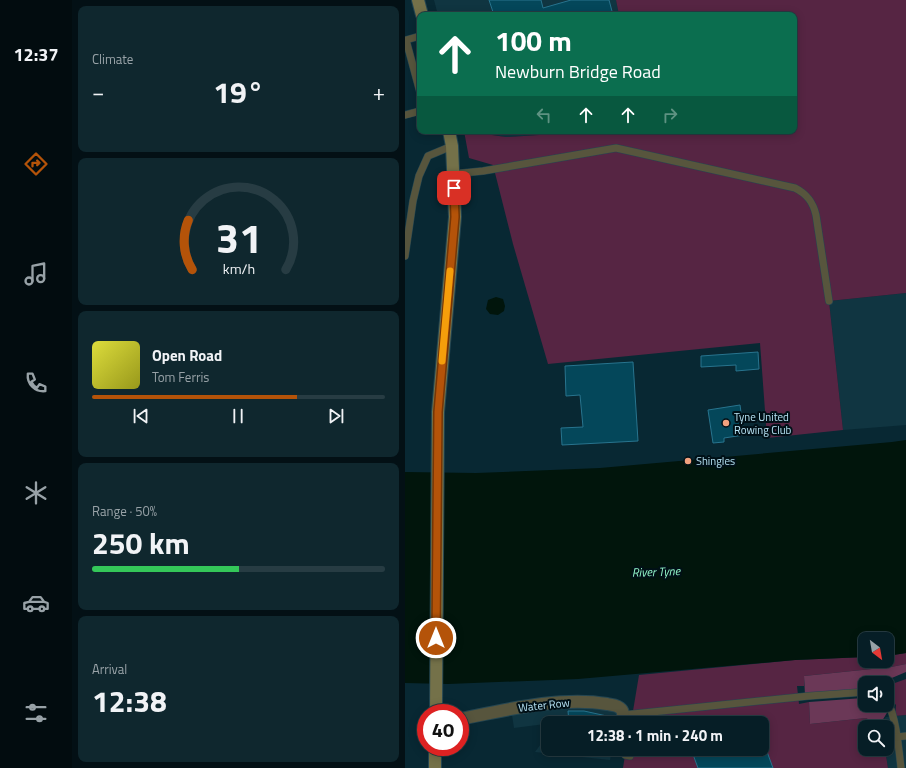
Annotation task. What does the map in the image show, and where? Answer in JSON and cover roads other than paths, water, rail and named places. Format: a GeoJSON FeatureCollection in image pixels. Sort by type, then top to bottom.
{"type":"FeatureCollection","features":[{"type":"Feature","properties":{"kind":"street"},"geometry":{"type":"LineString","coordinates":[[418,0],[421,12]]}},
{"type":"Feature","properties":{"kind":"street"},"geometry":{"type":"LineString","coordinates":[[436,704],[439,397],[455,217],[452,146],[450,134]]}},
{"type":"Feature","properties":{"kind":"street","name":"Water Row"},"geometry":{"type":"LineString","coordinates":[[469,717],[514,708],[554,703],[581,702],[595,702],[615,706],[621,709],[622,716]]}},
{"type":"Feature","properties":{"kind":"street"},"geometry":{"type":"LineString","coordinates":[[435,756],[435,768]]}},
{"type":"Feature","properties":{"kind":"lane"},"geometry":{"type":"LineString","coordinates":[[417,37],[407,40],[417,80]]}},
{"type":"Feature","properties":{"kind":"lane"},"geometry":{"type":"LineString","coordinates":[[405,115],[417,112]]}},
{"type":"Feature","properties":{"kind":"lane"},"geometry":{"type":"LineString","coordinates":[[405,256],[413,201],[419,176],[428,156],[452,146]]}},
{"type":"Feature","properties":{"kind":"lane"},"geometry":{"type":"LineString","coordinates":[[453,174],[483,171],[617,148],[795,188],[803,192],[813,205],[816,215],[829,301]]}},
{"type":"Feature","properties":{"kind":"lane"},"geometry":{"type":"LineString","coordinates":[[647,716],[809,696],[858,692]]}},
{"type":"Feature","properties":{"kind":"lane"},"geometry":{"type":"LineString","coordinates":[[891,712],[901,768]]}},
{"type":"Feature","properties":{"kind":"lane"},"geometry":{"type":"LineString","coordinates":[[896,737],[906,736]]}},
{"type":"Feature","properties":{"kind":"water"},"geometry":{"type":"Polygon","coordinates":[[[496,297],[503,299],[505,306],[504,311],[498,315],[490,314],[486,309],[488,300],[496,297]]]}},
{"type":"Feature","properties":{"kind":"water","name":"River Tyne"},"geometry":{"type":"Polygon","coordinates":[[[906,440],[906,653],[894,655],[894,632],[858,632],[858,657],[795,660],[578,679],[448,684],[405,683],[405,472],[476,473],[600,468],[906,440]]]}},
{"type":"Feature","properties":{"kind":"place","name":"Tyne United Rowing Club"},"geometry":{"type":"Point","coordinates":[726,423]}},
{"type":"Feature","properties":{"kind":"place","name":"Shingles"},"geometry":{"type":"Point","coordinates":[688,461]}}]}
